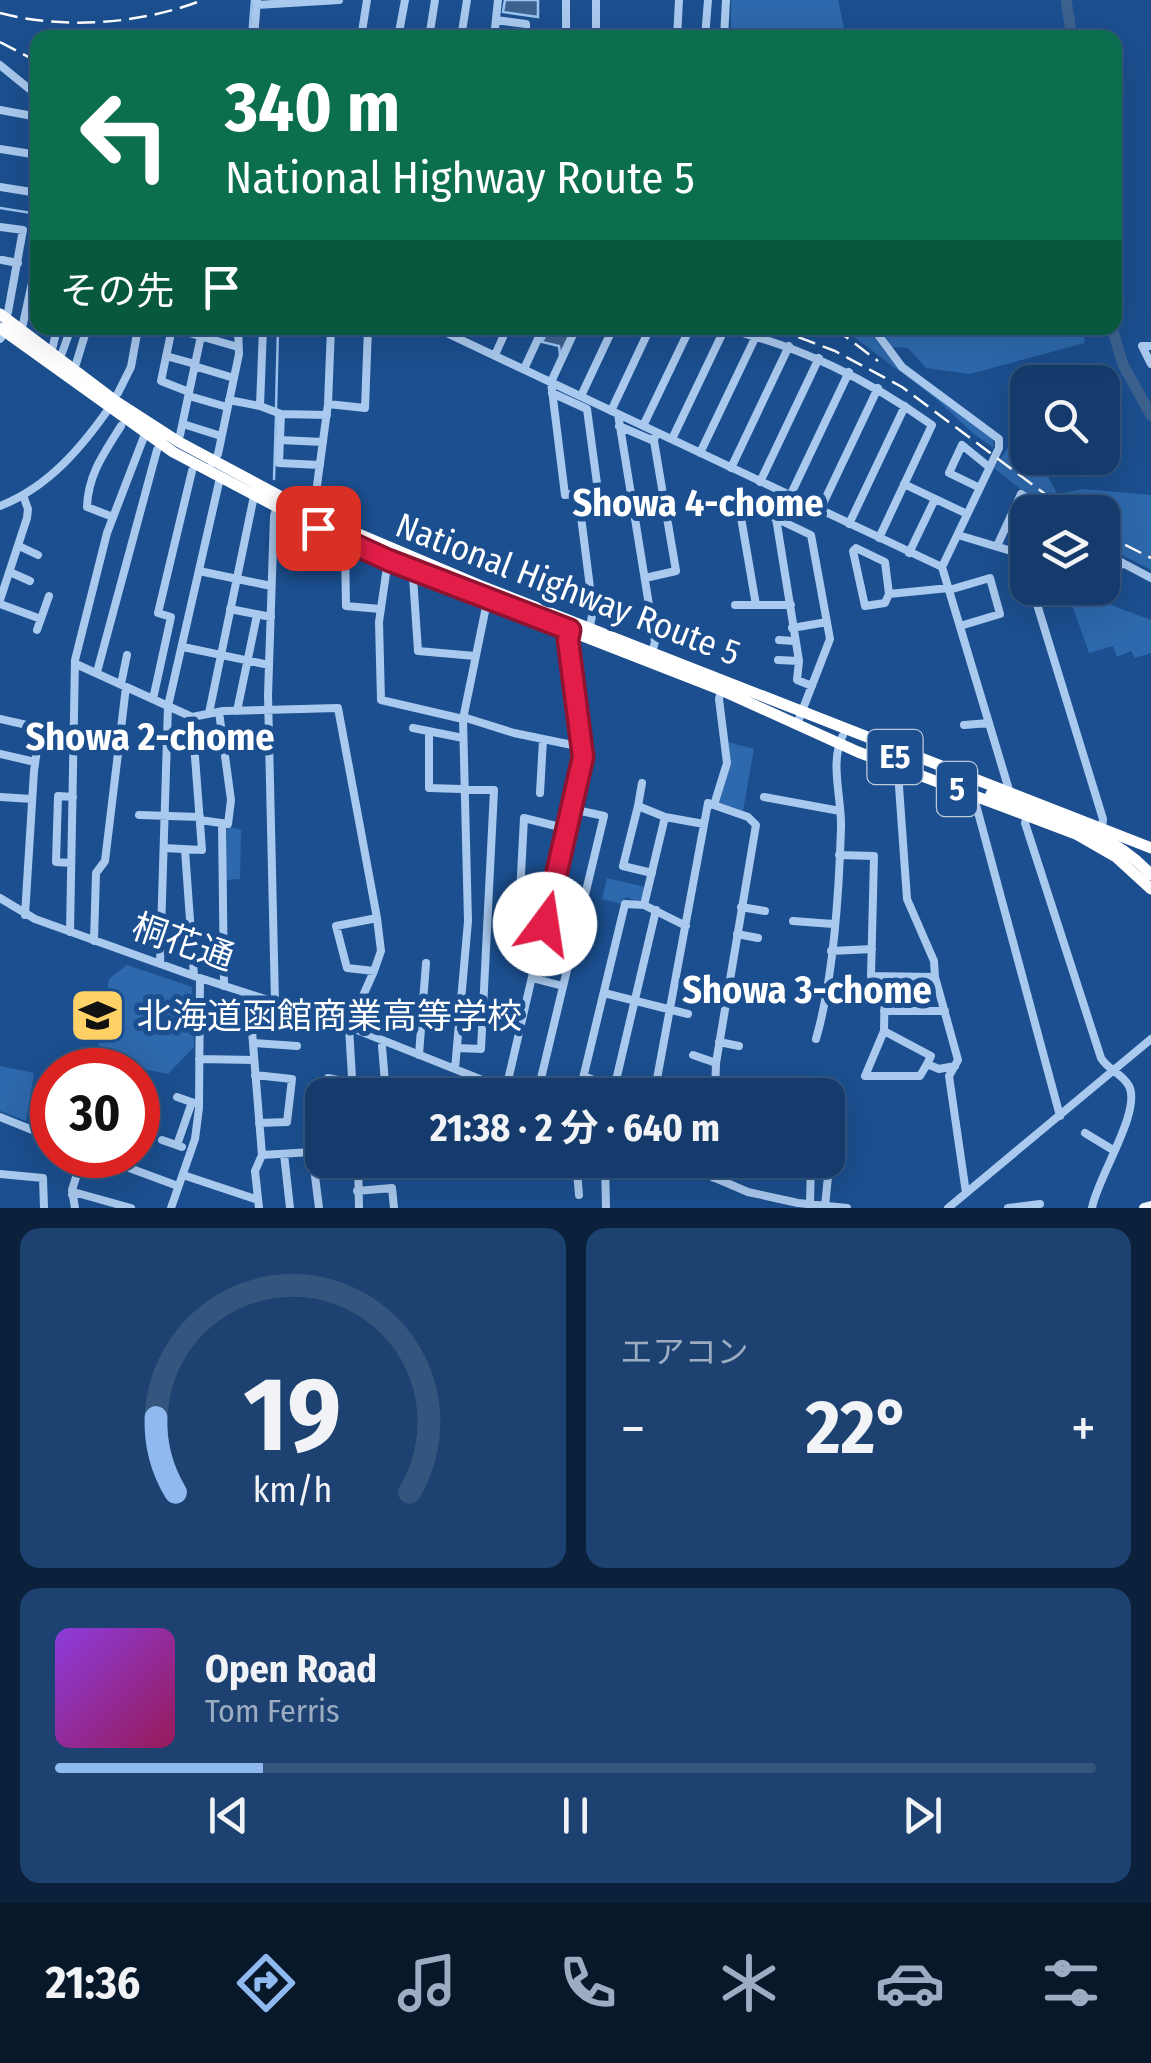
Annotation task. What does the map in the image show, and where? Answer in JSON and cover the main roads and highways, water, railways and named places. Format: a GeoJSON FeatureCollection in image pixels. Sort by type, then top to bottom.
{"type":"FeatureCollection","features":[{"type":"Feature","properties":{"kind":"highway","name":"National Highway Route 5"},"geometry":{"type":"LineString","coordinates":[[4,313],[30,334]]}},
{"type":"Feature","properties":{"kind":"highway","name":"National Highway Route 5"},"geometry":{"type":"LineString","coordinates":[[0,328],[278,502],[388,560],[590,626],[721,690],[800,718]]}},
{"type":"Feature","properties":{"kind":"highway","name":"National Highway Route 5"},"geometry":{"type":"LineString","coordinates":[[32,335],[114,401],[145,434],[254,496],[278,502]]}},
{"type":"Feature","properties":{"kind":"highway","name":"National Highway Route 5"},"geometry":{"type":"LineString","coordinates":[[311,519],[570,630],[651,656],[901,759],[1076,834],[1116,857],[1148,861]]}},
{"type":"Feature","properties":{"kind":"highway","name":"E5"},"geometry":{"type":"LineString","coordinates":[[800,718],[841,739],[1099,836],[1148,861]]}},
{"type":"Feature","properties":{"kind":"highway","name":"National Highway Route 5"},"geometry":{"type":"LineString","coordinates":[[901,759],[1102,828],[1148,861],[1151,889]]}},
{"type":"Feature","properties":{"kind":"highway","name":"5"},"geometry":{"type":"LineString","coordinates":[[1148,861],[1151,898]]}},
{"type":"Feature","properties":{"kind":"waterway"},"geometry":{"type":"LineString","coordinates":[[250,30],[252,0]]}},
{"type":"Feature","properties":{"kind":"waterway"},"geometry":{"type":"LineString","coordinates":[[1066,0],[1071,30]]}},
{"type":"Feature","properties":{"kind":"waterway"},"geometry":{"type":"LineString","coordinates":[[0,208],[30,213]]}},
{"type":"Feature","properties":{"kind":"waterway"},"geometry":{"type":"LineString","coordinates":[[276,409],[278,335]]}},
{"type":"Feature","properties":{"kind":"waterway"},"geometry":{"type":"LineString","coordinates":[[1114,335],[1123,365],[1151,415]]}},
{"type":"Feature","properties":{"kind":"waterway"},"geometry":{"type":"LineString","coordinates":[[274,479],[276,416]]}},
{"type":"Feature","properties":{"kind":"railway"},"geometry":{"type":"LineString","coordinates":[[0,13],[50,22],[103,22],[154,15],[203,0]]}},
{"type":"Feature","properties":{"kind":"railway"},"geometry":{"type":"LineString","coordinates":[[0,42],[30,58]]}},
{"type":"Feature","properties":{"kind":"railway"},"geometry":{"type":"LineString","coordinates":[[793,335],[835,351],[902,387],[1046,495]]}},
{"type":"Feature","properties":{"kind":"railway"},"geometry":{"type":"LineString","coordinates":[[843,335],[878,361]]}},
{"type":"Feature","properties":{"kind":"railway"},"geometry":{"type":"LineString","coordinates":[[1120,542],[1151,558]]}},
{"type":"Feature","properties":{"kind":"place","name":"北海道函館商業高等学校"},"geometry":{"type":"Point","coordinates":[98,1016]}},
{"type":"Feature","properties":{"kind":"district","name":"Showa 4-chome"},"geometry":{"type":"Point","coordinates":[698,503]}},
{"type":"Feature","properties":{"kind":"district","name":"Showa 2-chome"},"geometry":{"type":"Point","coordinates":[150,737]}},
{"type":"Feature","properties":{"kind":"district","name":"Showa 3-chome"},"geometry":{"type":"Point","coordinates":[807,990]}}]}
